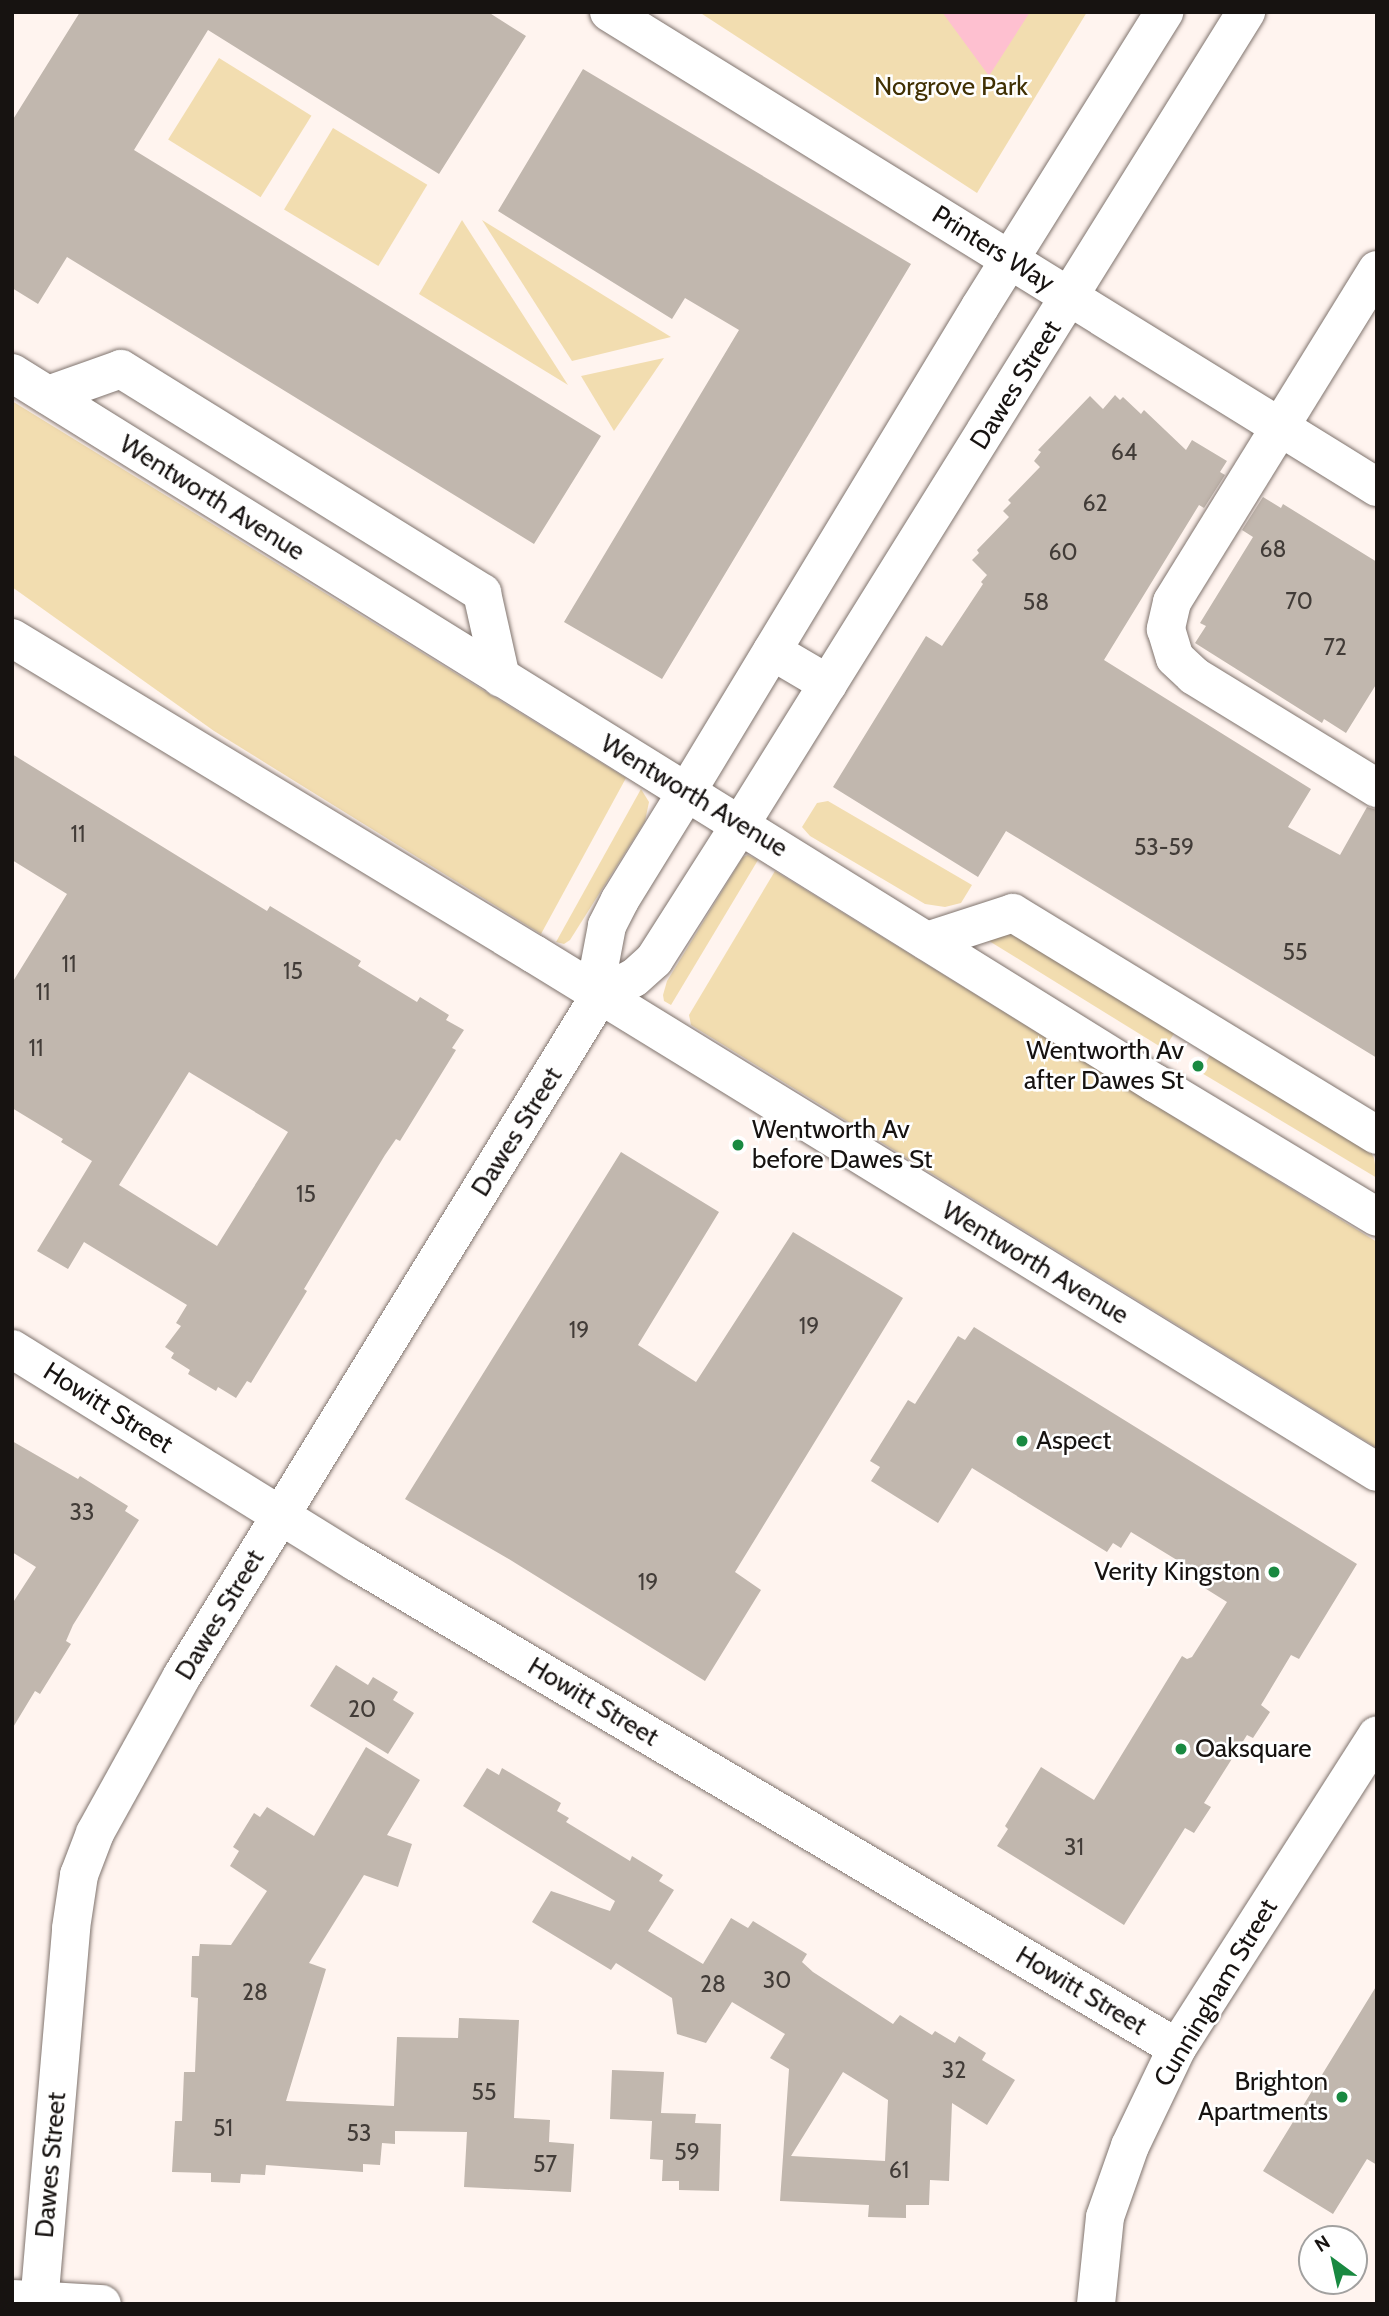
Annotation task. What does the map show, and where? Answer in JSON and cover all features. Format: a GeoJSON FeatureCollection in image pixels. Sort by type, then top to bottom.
{"type":"FeatureCollection","features":[{"type":"Feature","properties":{"kind":"street","name":"Printers Way"},"geometry":{"type":"LineString","coordinates":[[609,12],[1377,487]]}},
{"type":"Feature","properties":{"kind":"street"},"geometry":{"type":"LineString","coordinates":[[600,995],[599,968],[607,926],[620,900],[1009,259],[1164,12]]}},
{"type":"Feature","properties":{"kind":"street","name":"Dawes Street"},"geometry":{"type":"LineString","coordinates":[[30,2301],[71,1928],[79,1875],[95,1833],[182,1676],[600,995],[634,978],[654,960],[1071,297],[1245,12]]}},
{"type":"Feature","properties":{"kind":"street"},"geometry":{"type":"LineString","coordinates":[[1377,270],[1172,602],[1167,618],[1167,639],[1175,658],[1194,676],[1377,788]]}},
{"type":"Feature","properties":{"kind":"street"},"geometry":{"type":"LineString","coordinates":[[48,395],[121,369],[471,586],[482,593],[501,678]]}},
{"type":"Feature","properties":{"kind":"street","name":"Wentworth Avenue"},"geometry":{"type":"LineString","coordinates":[[12,373],[686,793],[1377,1217]]}},
{"type":"Feature","properties":{"kind":"street","name":"Wentworth Avenue"},"geometry":{"type":"LineString","coordinates":[[12,638],[600,995],[1373,1474]]}},
{"type":"Feature","properties":{"kind":"street"},"geometry":{"type":"LineString","coordinates":[[772,651],[828,684]]}},
{"type":"Feature","properties":{"kind":"street"},"geometry":{"type":"LineString","coordinates":[[928,941],[1013,913],[1377,1135]]}},
{"type":"Feature","properties":{"kind":"street","name":"Howitt Street"},"geometry":{"type":"LineString","coordinates":[[12,1349],[281,1514],[1177,2049]]}},
{"type":"Feature","properties":{"kind":"street","name":"Cunningham Street"},"geometry":{"type":"LineString","coordinates":[[1096,2304],[1105,2217],[1130,2146],[1177,2049],[1375,1735]]}},
{"type":"Feature","properties":{"kind":"street"},"geometry":{"type":"LineString","coordinates":[[30,2301],[102,2304]]}},
{"type":"Feature","properties":{"kind":"green space","name":"Norgrove Park"},"geometry":{"type":"Polygon","coordinates":[[[699,12],[1087,12],[977,193],[699,12]]]}},
{"type":"Feature","properties":{"kind":"green space"},"geometry":{"type":"Polygon","coordinates":[[[219,58],[311,116],[261,197],[168,139],[219,58]]]}},
{"type":"Feature","properties":{"kind":"green space"},"geometry":{"type":"Polygon","coordinates":[[[333,128],[427,185],[378,266],[284,209],[333,128]]]}},
{"type":"Feature","properties":{"kind":"green space"},"geometry":{"type":"Polygon","coordinates":[[[462,220],[568,385],[419,294],[462,220]]]}},
{"type":"Feature","properties":{"kind":"green space"},"geometry":{"type":"Polygon","coordinates":[[[482,220],[671,337],[572,361],[482,220]]]}},
{"type":"Feature","properties":{"kind":"green space"},"geometry":{"type":"Polygon","coordinates":[[[664,358],[614,431],[581,376],[664,358]]]}},
{"type":"Feature","properties":{"kind":"green space"},"geometry":{"type":"Polygon","coordinates":[[[12,401],[626,778],[541,934],[214,731],[12,587],[12,401]]]}},
{"type":"Feature","properties":{"kind":"green space"},"geometry":{"type":"Polygon","coordinates":[[[641,789],[649,802],[645,821],[570,940],[564,944],[556,942],[641,789]]]}},
{"type":"Feature","properties":{"kind":"green space"},"geometry":{"type":"Polygon","coordinates":[[[828,801],[972,885],[961,903],[945,907],[925,904],[810,836],[802,827],[817,803],[828,801]]]}},
{"type":"Feature","properties":{"kind":"green space"},"geometry":{"type":"Polygon","coordinates":[[[748,855],[758,860],[671,1005],[664,1001],[663,995],[667,981],[743,857],[748,855]]]}},
{"type":"Feature","properties":{"kind":"green space"},"geometry":{"type":"Polygon","coordinates":[[[775,871],[1377,1242],[1377,1448],[691,1025],[689,1015],[775,871]]]}},
{"type":"Feature","properties":{"kind":"green space"},"geometry":{"type":"Polygon","coordinates":[[[997,926],[1177,1029],[1164,1049],[981,936],[997,926]]]}},
{"type":"Feature","properties":{"kind":"green space"},"geometry":{"type":"Polygon","coordinates":[[[1212,1052],[1368,1148],[1374,1158],[1377,1178],[1200,1072],[1212,1052]]]}},
{"type":"Feature","properties":{"kind":"shaded area"},"geometry":{"type":"Polygon","coordinates":[[[942,12],[1030,12],[989,76],[942,12]]]}},
{"type":"Feature","properties":{"kind":"building"},"geometry":{"type":"Polygon","coordinates":[[[80,12],[488,12],[526,36],[439,174],[208,30],[134,150],[601,436],[534,544],[67,257],[38,304],[12,288],[12,121],[80,12]]]}},
{"type":"Feature","properties":{"kind":"building"},"geometry":{"type":"Polygon","coordinates":[[[583,69],[911,264],[662,679],[564,622],[739,330],[685,298],[672,319],[498,211],[583,69]]]}},
{"type":"Feature","properties":{"kind":"building"},"geometry":{"type":"Polygon","coordinates":[[[1115,395],[1120,400],[1123,397],[1141,414],[1144,410],[1186,450],[1192,440],[1227,461],[1220,472],[1225,475],[1204,508],[1199,505],[1104,660],[1311,789],[1288,827],[1340,855],[1367,807],[1377,810],[1377,1058],[1006,831],[978,877],[833,787],[926,636],[942,646],[983,584],[981,582],[987,575],[972,560],[979,553],[977,550],[1009,517],[1003,511],[1011,503],[1008,500],[1040,467],[1034,461],[1041,452],[1038,450],[1090,396],[1103,409],[1115,395]]]}},
{"type":"Feature","properties":{"kind":"building"},"geometry":{"type":"Polygon","coordinates":[[[1263,497],[1281,508],[1283,504],[1377,562],[1377,683],[1346,733],[1324,719],[1322,723],[1195,643],[1206,626],[1200,623],[1253,537],[1242,530],[1263,497]]]}},
{"type":"Feature","properties":{"kind":"building"},"geometry":{"type":"Polygon","coordinates":[[[12,754],[267,911],[270,906],[361,961],[358,966],[417,1002],[420,997],[449,1015],[446,1020],[464,1030],[452,1048],[456,1050],[400,1141],[396,1139],[385,1155],[251,1383],[247,1381],[236,1398],[218,1387],[216,1391],[188,1374],[190,1370],[171,1358],[174,1353],[165,1347],[181,1326],[176,1323],[187,1305],[84,1242],[68,1269],[37,1251],[92,1161],[61,1142],[63,1139],[12,1108],[12,983],[67,894],[12,860],[12,754]],[[189,1072],[119,1185],[217,1246],[288,1132],[189,1072]]]}},
{"type":"Feature","properties":{"kind":"building"},"geometry":{"type":"Polygon","coordinates":[[[621,1152],[719,1212],[638,1345],[696,1382],[793,1232],[903,1298],[735,1572],[761,1590],[705,1681],[507,1558],[405,1499],[621,1152]]]}},
{"type":"Feature","properties":{"kind":"building"},"geometry":{"type":"Polygon","coordinates":[[[974,1327],[1357,1564],[1299,1659],[1291,1655],[1261,1705],[1270,1712],[1253,1738],[1247,1735],[1204,1803],[1211,1807],[1194,1833],[1185,1828],[1124,1925],[997,1846],[1008,1829],[1005,1826],[1041,1767],[1094,1800],[1182,1656],[1187,1659],[1192,1657],[1227,1602],[1203,1587],[1208,1579],[1131,1532],[1121,1548],[1113,1543],[1107,1552],[972,1468],[938,1523],[871,1481],[880,1467],[870,1461],[908,1400],[915,1404],[958,1336],[965,1340],[974,1327]]]}},
{"type":"Feature","properties":{"kind":"building"},"geometry":{"type":"Polygon","coordinates":[[[12,1441],[78,1479],[80,1476],[128,1506],[125,1511],[139,1520],[73,1625],[66,1641],[71,1644],[40,1694],[35,1691],[12,1729],[12,1604],[36,1567],[12,1552],[12,1441]]]}},
{"type":"Feature","properties":{"kind":"building"},"geometry":{"type":"Polygon","coordinates":[[[336,1665],[368,1685],[373,1677],[398,1692],[393,1700],[414,1713],[388,1754],[310,1706],[336,1665]]]}},
{"type":"Feature","properties":{"kind":"building"},"geometry":{"type":"Polygon","coordinates":[[[366,1747],[420,1780],[387,1835],[412,1844],[398,1887],[364,1875],[309,1963],[326,1969],[286,2101],[394,2106],[397,2037],[458,2038],[459,2018],[519,2020],[514,2118],[550,2120],[549,2142],[574,2144],[571,2192],[464,2187],[467,2132],[395,2131],[395,2144],[382,2143],[380,2165],[363,2164],[363,2172],[266,2165],[265,2175],[241,2174],[240,2183],[211,2182],[211,2173],[172,2172],[175,2121],[182,2121],[184,2072],[195,2072],[198,1998],[191,1997],[192,1956],[199,1956],[200,1944],[231,1945],[267,1891],[230,1866],[239,1851],[233,1847],[254,1813],[260,1817],[267,1807],[314,1836],[366,1747]]]}},
{"type":"Feature","properties":{"kind":"building"},"geometry":{"type":"Polygon","coordinates":[[[487,1768],[499,1775],[502,1768],[561,1803],[557,1811],[569,1818],[566,1822],[630,1861],[632,1856],[663,1875],[659,1881],[674,1890],[648,1931],[703,1964],[731,1918],[748,1928],[753,1921],[807,1954],[802,1962],[813,1972],[893,2024],[900,2015],[932,2035],[935,2031],[955,2043],[959,2036],[986,2053],[982,2060],[1015,2080],[987,2125],[952,2103],[949,2181],[930,2180],[929,2205],[906,2205],[906,2218],[868,2217],[869,2205],[780,2201],[789,2069],[770,2058],[785,2034],[732,2002],[706,2043],[677,2034],[672,1998],[616,1963],[611,1970],[532,1922],[551,1891],[610,1911],[615,1901],[463,1806],[487,1768]],[[843,2072],[791,2156],[885,2161],[888,2100],[843,2072]]]}},
{"type":"Feature","properties":{"kind":"building","name":"Brighton Apartments"},"geometry":{"type":"Polygon","coordinates":[[[1377,1985],[1377,2165],[1367,2159],[1333,2214],[1263,2171],[1377,1985]]]}},
{"type":"Feature","properties":{"kind":"building"},"geometry":{"type":"Polygon","coordinates":[[[612,2070],[664,2072],[661,2113],[696,2114],[695,2123],[721,2124],[719,2191],[679,2190],[679,2181],[662,2181],[663,2160],[650,2159],[652,2121],[610,2119],[612,2070]]]}},
{"type":"Feature","properties":{"kind":"place","name":"Wentworth Av after Dawes St"},"geometry":{"type":"Point","coordinates":[1198,1066]}},
{"type":"Feature","properties":{"kind":"place","name":"Wentworth Av before Dawes St"},"geometry":{"type":"Point","coordinates":[738,1145]}},
{"type":"Feature","properties":{"kind":"place","name":"Aspect"},"geometry":{"type":"Point","coordinates":[1022,1441]}},
{"type":"Feature","properties":{"kind":"place","name":"Verity Kingston"},"geometry":{"type":"Point","coordinates":[1274,1572]}},
{"type":"Feature","properties":{"kind":"place","name":"Oaksquare"},"geometry":{"type":"Point","coordinates":[1181,1749]}},
{"type":"Feature","properties":{"kind":"place","name":"Brighton Apartments"},"geometry":{"type":"Point","coordinates":[1342,2097]}}]}
